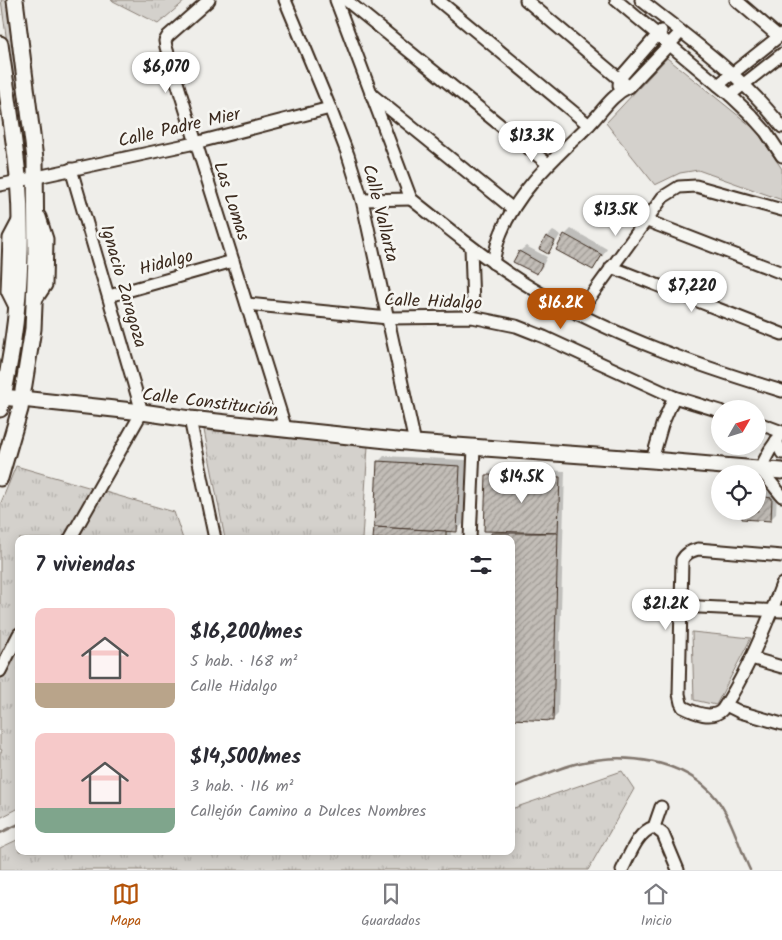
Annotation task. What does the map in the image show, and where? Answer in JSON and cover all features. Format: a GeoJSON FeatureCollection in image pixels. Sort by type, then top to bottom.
{"type":"FeatureCollection","features":[{"type":"Feature","properties":{"kind":"main road"},"geometry":{"type":"LineString","coordinates":[[0,478],[21,398],[33,329],[36,258],[36,176],[15,0]]}},
{"type":"Feature","properties":{"kind":"main road"},"geometry":{"type":"LineString","coordinates":[[0,44],[18,180],[19,219],[16,331],[1,401]]}},
{"type":"Feature","properties":{"kind":"main road","name":"Calle Constitución"},"geometry":{"type":"LineString","coordinates":[[1,401],[21,398],[286,430],[415,443],[712,465]]}},
{"type":"Feature","properties":{"kind":"main road","name":"Calle Constitución"},"geometry":{"type":"LineString","coordinates":[[766,470],[782,472]]}},
{"type":"Feature","properties":{"kind":"street","name":"Las Lomas"},"geometry":{"type":"LineString","coordinates":[[209,0],[168,36],[165,41],[166,47],[286,430]]}},
{"type":"Feature","properties":{"kind":"street","name":"Calle Vallarta"},"geometry":{"type":"LineString","coordinates":[[285,0],[330,108],[348,155],[362,200],[415,443]]}},
{"type":"Feature","properties":{"kind":"street"},"geometry":{"type":"LineString","coordinates":[[336,0],[411,199],[492,262],[540,294],[578,314],[677,357],[782,391]]}},
{"type":"Feature","properties":{"kind":"street"},"geometry":{"type":"LineString","coordinates":[[346,0],[548,164]]}},
{"type":"Feature","properties":{"kind":"street"},"geometry":{"type":"LineString","coordinates":[[438,0],[589,125]]}},
{"type":"Feature","properties":{"kind":"street"},"geometry":{"type":"LineString","coordinates":[[526,0],[620,78],[624,89]]}},
{"type":"Feature","properties":{"kind":"street"},"geometry":{"type":"LineString","coordinates":[[616,0],[730,95],[766,132],[782,156]]}},
{"type":"Feature","properties":{"kind":"street"},"geometry":{"type":"LineString","coordinates":[[641,0],[745,84],[782,127]]}},
{"type":"Feature","properties":{"kind":"street"},"geometry":{"type":"LineString","coordinates":[[718,85],[780,35],[736,0]]}},
{"type":"Feature","properties":{"kind":"street"},"geometry":{"type":"LineString","coordinates":[[620,78],[668,22]]}},
{"type":"Feature","properties":{"kind":"street"},"geometry":{"type":"LineString","coordinates":[[492,262],[501,233],[513,210],[548,164],[681,32]]}},
{"type":"Feature","properties":{"kind":"street"},"geometry":{"type":"LineString","coordinates":[[730,95],[782,54]]}},
{"type":"Feature","properties":{"kind":"street"},"geometry":{"type":"LineString","coordinates":[[370,93],[513,210]]}},
{"type":"Feature","properties":{"kind":"street","name":"Calle Padre Mier"},"geometry":{"type":"LineString","coordinates":[[0,185],[195,143],[330,108]]}},
{"type":"Feature","properties":{"kind":"street","name":"Ignacio Zaragoza"},"geometry":{"type":"LineString","coordinates":[[71,170],[142,412]]}},
{"type":"Feature","properties":{"kind":"street"},"geometry":{"type":"LineString","coordinates":[[578,314],[663,197],[679,187],[696,186],[782,210]]}},
{"type":"Feature","properties":{"kind":"street"},"geometry":{"type":"LineString","coordinates":[[362,200],[411,199]]}},
{"type":"Feature","properties":{"kind":"street"},"geometry":{"type":"LineString","coordinates":[[645,220],[782,273]]}},
{"type":"Feature","properties":{"kind":"street"},"geometry":{"type":"LineString","coordinates":[[471,247],[473,306]]}},
{"type":"Feature","properties":{"kind":"street","name":"Hidalgo"},"geometry":{"type":"LineString","coordinates":[[109,296],[234,262]]}},
{"type":"Feature","properties":{"kind":"street"},"geometry":{"type":"LineString","coordinates":[[611,267],[782,334]]}},
{"type":"Feature","properties":{"kind":"street","name":"Calle Hidalgo"},"geometry":{"type":"LineString","coordinates":[[247,304],[388,318],[472,317],[516,326],[674,397],[711,408]]}},
{"type":"Feature","properties":{"kind":"street"},"geometry":{"type":"LineString","coordinates":[[652,460],[662,425],[674,397]]}},
{"type":"Feature","properties":{"kind":"street"},"geometry":{"type":"LineString","coordinates":[[72,535],[142,412]]}},
{"type":"Feature","properties":{"kind":"street"},"geometry":{"type":"LineString","coordinates":[[190,419],[215,535]]}},
{"type":"Feature","properties":{"kind":"street"},"geometry":{"type":"LineString","coordinates":[[766,428],[780,436]]}},
{"type":"Feature","properties":{"kind":"street"},"geometry":{"type":"LineString","coordinates":[[780,436],[782,453]]}},
{"type":"Feature","properties":{"kind":"street"},"geometry":{"type":"LineString","coordinates":[[762,465],[780,436]]}},
{"type":"Feature","properties":{"kind":"street"},"geometry":{"type":"LineString","coordinates":[[470,535],[474,448]]}},
{"type":"Feature","properties":{"kind":"street"},"geometry":{"type":"LineString","coordinates":[[766,476],[782,496]]}},
{"type":"Feature","properties":{"kind":"street"},"geometry":{"type":"LineString","coordinates":[[782,556],[698,549],[684,556],[682,560],[678,694],[683,707],[710,716],[719,713],[726,705],[777,611],[782,584]]}},
{"type":"Feature","properties":{"kind":"street"},"geometry":{"type":"LineString","coordinates":[[680,606],[777,611]]}},
{"type":"Feature","properties":{"kind":"street"},"geometry":{"type":"LineString","coordinates":[[0,670],[15,642]]}},
{"type":"Feature","properties":{"kind":"street"},"geometry":{"type":"LineString","coordinates":[[750,658],[782,667]]}},
{"type":"Feature","properties":{"kind":"street"},"geometry":{"type":"LineString","coordinates":[[726,705],[740,712],[782,724]]}},
{"type":"Feature","properties":{"kind":"street"},"geometry":{"type":"LineString","coordinates":[[654,827],[661,807]]}},
{"type":"Feature","properties":{"kind":"street"},"geometry":{"type":"LineString","coordinates":[[622,870],[640,835],[654,827],[659,829],[668,843],[678,870]]}},
{"type":"Feature","properties":{"kind":"green space"},"geometry":{"type":"Polygon","coordinates":[[[1,0],[6,0],[28,164],[28,168],[25,170],[1,0]]]}},
{"type":"Feature","properties":{"kind":"green space"},"geometry":{"type":"Polygon","coordinates":[[[111,0],[186,0],[158,24],[111,0]]]}},
{"type":"Feature","properties":{"kind":"green space"},"geometry":{"type":"Polygon","coordinates":[[[667,58],[756,130],[782,169],[782,200],[698,170],[680,173],[655,185],[606,123],[667,58]]]}},
{"type":"Feature","properties":{"kind":"green space"},"geometry":{"type":"Polygon","coordinates":[[[204,430],[368,446],[362,535],[224,535],[204,430]]]}},
{"type":"Feature","properties":{"kind":"green space"},"geometry":{"type":"Polygon","coordinates":[[[16,466],[174,512],[182,535],[15,535],[15,810],[0,818],[0,754],[2,750],[0,749],[0,505],[16,466]]]}},
{"type":"Feature","properties":{"kind":"green space"},"geometry":{"type":"Polygon","coordinates":[[[692,632],[751,638],[716,705],[694,700],[692,632]]]}},
{"type":"Feature","properties":{"kind":"green space"},"geometry":{"type":"Polygon","coordinates":[[[622,771],[634,789],[588,870],[0,870],[0,848],[15,841],[15,855],[515,855],[515,808],[622,771]]]}},
{"type":"Feature","properties":{"kind":"building"},"geometry":{"type":"Polygon","coordinates":[[[564,234],[602,255],[593,270],[556,250],[564,234]]]}},
{"type":"Feature","properties":{"kind":"building"},"geometry":{"type":"Polygon","coordinates":[[[546,236],[555,241],[548,254],[539,249],[546,236]]]}},
{"type":"Feature","properties":{"kind":"building"},"geometry":{"type":"Polygon","coordinates":[[[519,251],[542,264],[537,274],[513,262],[519,251]]]}},
{"type":"Feature","properties":{"kind":"building"},"geometry":{"type":"Polygon","coordinates":[[[377,461],[460,466],[457,532],[374,527],[377,461]]]}},
{"type":"Feature","properties":{"kind":"building"},"geometry":{"type":"Polygon","coordinates":[[[486,475],[560,477],[558,533],[484,531],[486,475]]]}},
{"type":"Feature","properties":{"kind":"building"},"geometry":{"type":"Polygon","coordinates":[[[766,497],[772,498],[771,521],[756,520],[766,520],[766,497]]]}},
{"type":"Feature","properties":{"kind":"building"},"geometry":{"type":"Polygon","coordinates":[[[374,527],[446,531],[446,535],[373,535],[374,527]]]}},
{"type":"Feature","properties":{"kind":"building"},"geometry":{"type":"Polygon","coordinates":[[[491,533],[558,533],[553,721],[515,719],[515,535],[491,535],[491,533]]]}},
{"type":"Feature","properties":{"kind":"waterway"},"geometry":{"type":"LineString","coordinates":[[515,786],[562,768],[597,760],[615,758],[634,759],[671,767],[703,785],[716,798],[731,824],[750,870]]}},
{"type":"Feature","properties":{"kind":"waterway"},"geometry":{"type":"LineString","coordinates":[[0,833],[15,826]]}}]}
